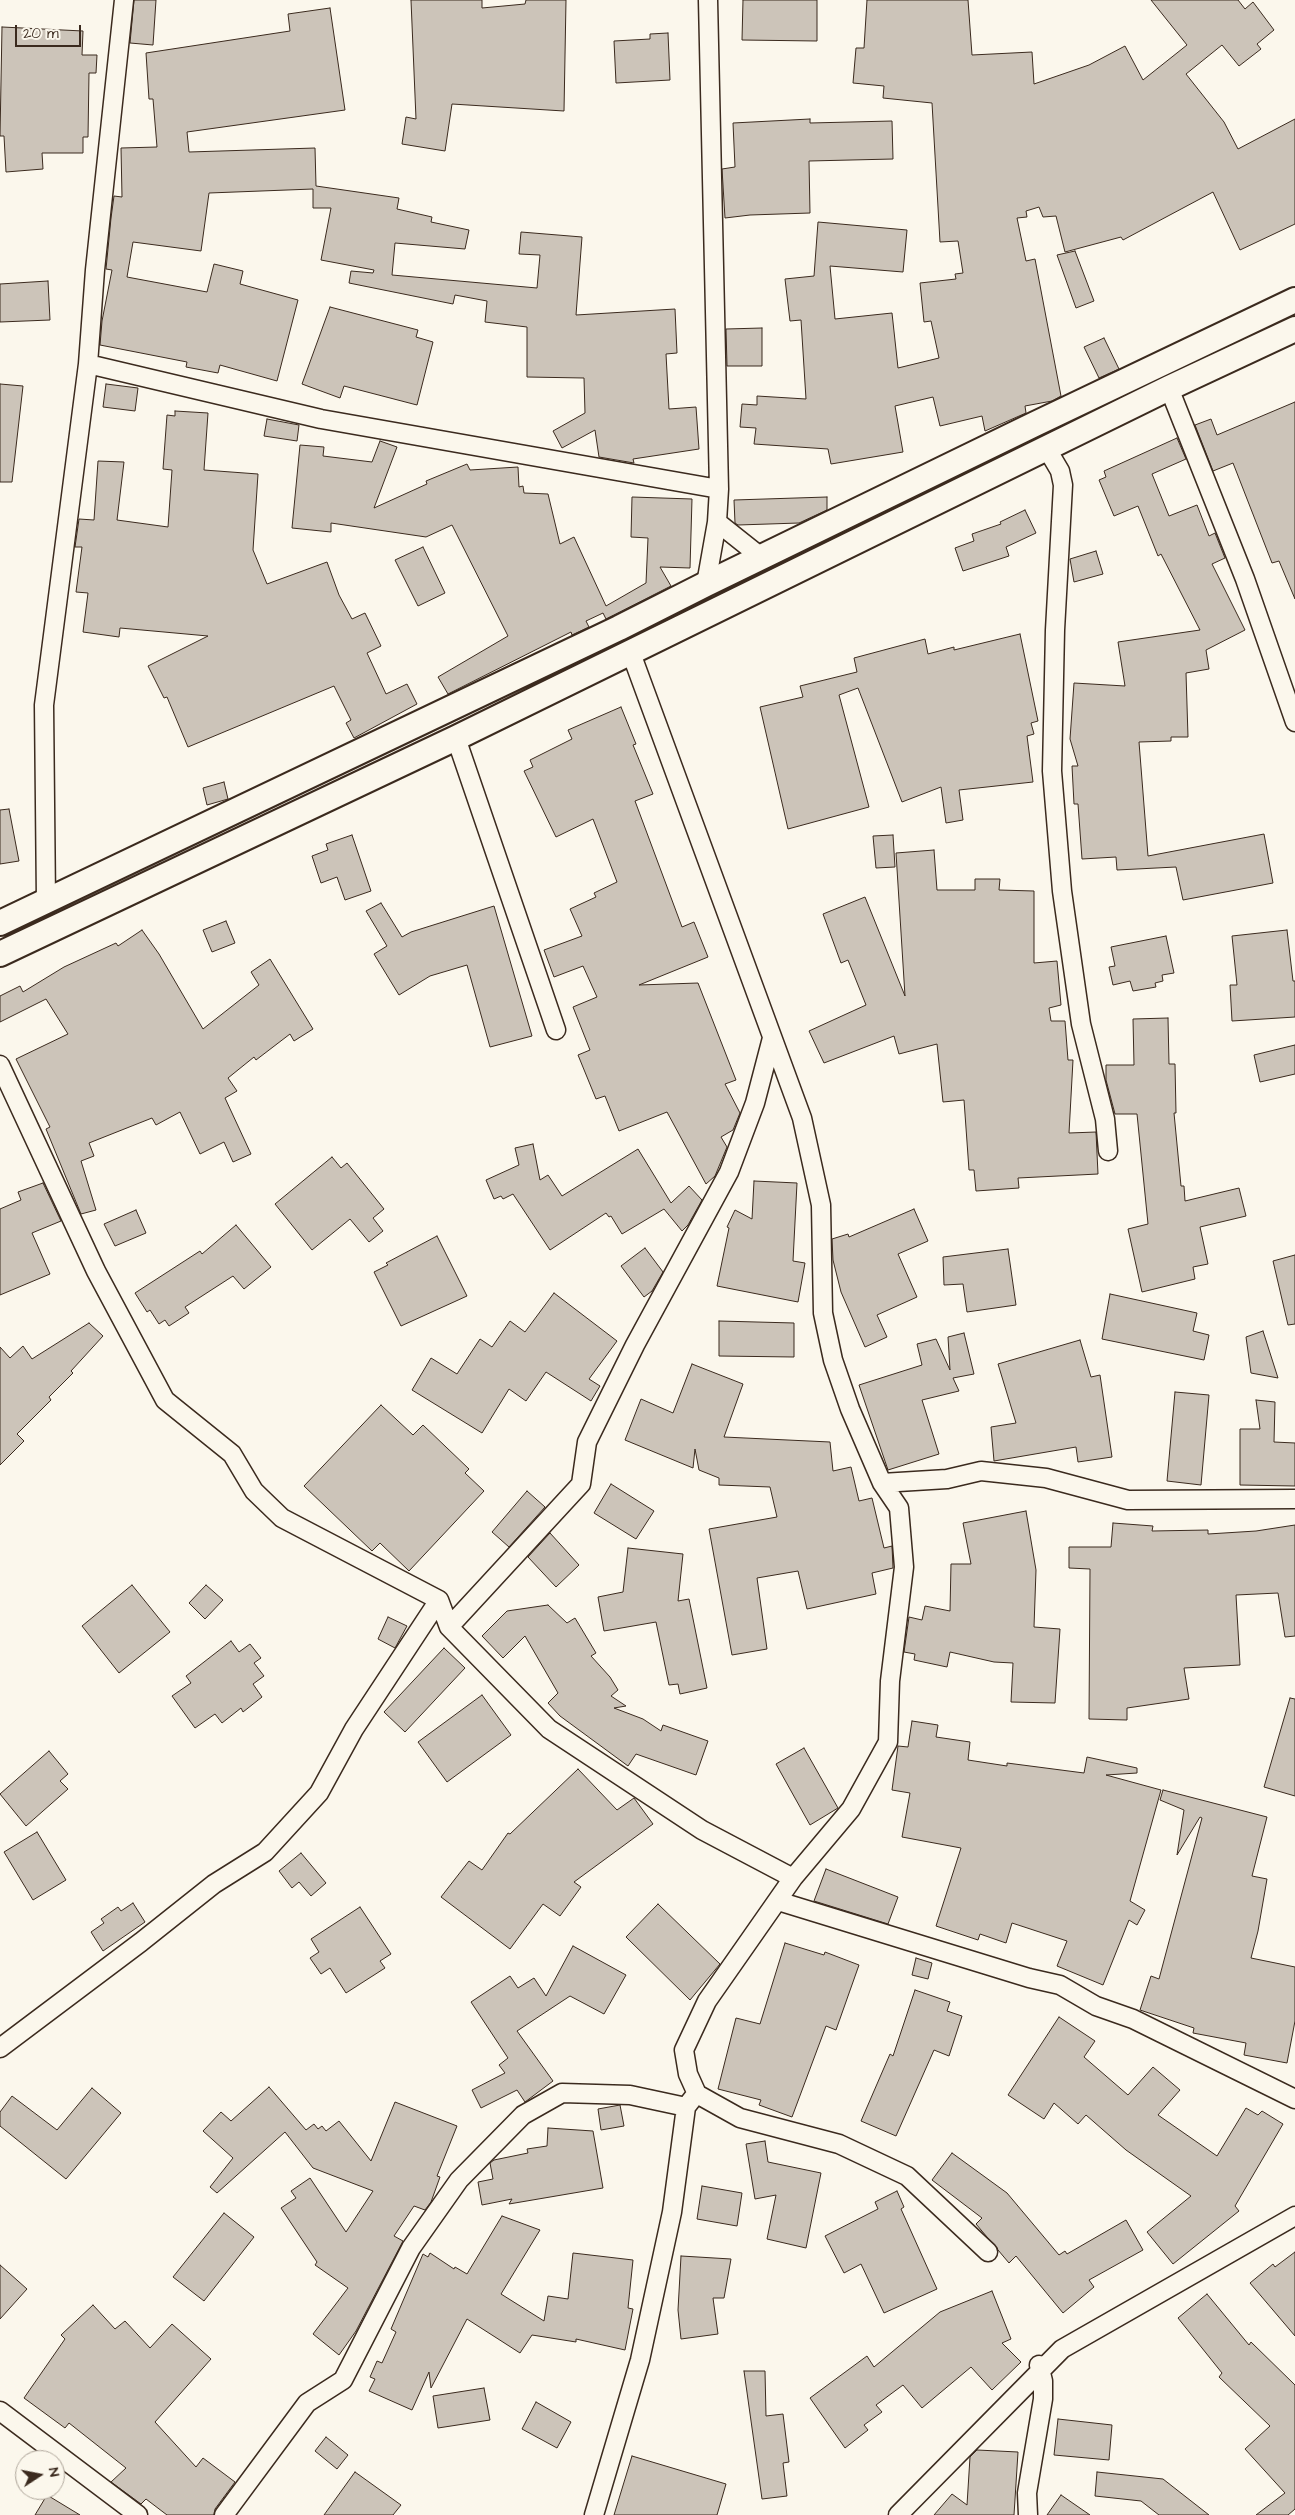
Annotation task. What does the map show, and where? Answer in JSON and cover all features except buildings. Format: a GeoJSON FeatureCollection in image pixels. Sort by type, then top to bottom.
{"type":"FeatureCollection","features":[{"type":"Feature","properties":{"kind":"street"},"geometry":{"type":"LineString","coordinates":[[46,902],[44,705],[88,364],[124,0]]}},
{"type":"Feature","properties":{"kind":"street"},"geometry":{"type":"LineString","coordinates":[[706,584],[717,522],[719,488],[708,0]]}},
{"type":"Feature","properties":{"kind":"street"},"geometry":{"type":"LineString","coordinates":[[0,923],[610,633],[761,557],[1295,300]]}},
{"type":"Feature","properties":{"kind":"street"},"geometry":{"type":"LineString","coordinates":[[0,954],[456,738],[1169,388],[1295,329]]}},
{"type":"Feature","properties":{"kind":"street"},"geometry":{"type":"LineString","coordinates":[[88,364],[321,419],[719,488]]}},
{"type":"Feature","properties":{"kind":"street"},"geometry":{"type":"LineString","coordinates":[[1169,388],[1245,580],[1295,722]]}},
{"type":"Feature","properties":{"kind":"street"},"geometry":{"type":"LineString","coordinates":[[1047,449],[1060,471],[1063,486],[1055,630],[1052,771],[1062,891],[1081,1024],[1104,1120],[1108,1151]]}},
{"type":"Feature","properties":{"kind":"street"},"geometry":{"type":"LineString","coordinates":[[717,522],[761,557]]}},
{"type":"Feature","properties":{"kind":"street"},"geometry":{"type":"LineString","coordinates":[[594,2515],[640,2360],[672,2212],[691,2100],[684,2050],[707,2001],[794,1878],[851,1809],[888,1742],[890,1680],[904,1567],[899,1508],[882,1483],[850,1409],[833,1360],[823,1313],[821,1205],[802,1118],[631,653]]}},
{"type":"Feature","properties":{"kind":"street"},"geometry":{"type":"LineString","coordinates":[[456,738],[556,1030]]}},
{"type":"Feature","properties":{"kind":"street"},"geometry":{"type":"LineString","coordinates":[[449,1627],[580,1484],[587,1442],[635,1345],[729,1172],[755,1103],[772,1038]]}},
{"type":"Feature","properties":{"kind":"street"},"geometry":{"type":"LineString","coordinates":[[0,1065],[96,1271],[165,1400],[232,1454],[254,1491],[282,1518],[439,1600],[449,1627],[549,1729],[702,1830],[794,1878]]}},
{"type":"Feature","properties":{"kind":"street"},"geometry":{"type":"LineString","coordinates":[[882,1483],[947,1479],[981,1471],[1046,1478],[1128,1500],[1295,1499]]}},
{"type":"Feature","properties":{"kind":"street"},"geometry":{"type":"LineString","coordinates":[[0,2048],[141,1942],[214,1884],[265,1852],[319,1793],[354,1729],[439,1600]]}},
{"type":"Feature","properties":{"kind":"street"},"geometry":{"type":"LineString","coordinates":[[778,1901],[1029,1978],[1060,1985],[1096,2006],[1133,2019],[1295,2099]]}},
{"type":"Feature","properties":{"kind":"street"},"geometry":{"type":"LineString","coordinates":[[224,2515],[307,2403],[343,2380],[411,2248],[459,2180],[523,2115],[562,2092],[630,2094],[691,2100],[740,2118],[839,2144],[907,2176],[988,2252]]}},
{"type":"Feature","properties":{"kind":"street"},"geometry":{"type":"LineString","coordinates":[[898,2515],[1062,2349],[1295,2216]]}},
{"type":"Feature","properties":{"kind":"street"},"geometry":{"type":"LineString","coordinates":[[1002,2409],[1040,2363],[1043,2399],[1027,2493],[1028,2515]]}},
{"type":"Feature","properties":{"kind":"street"},"geometry":{"type":"LineString","coordinates":[[0,2411],[138,2515]]}}]}
